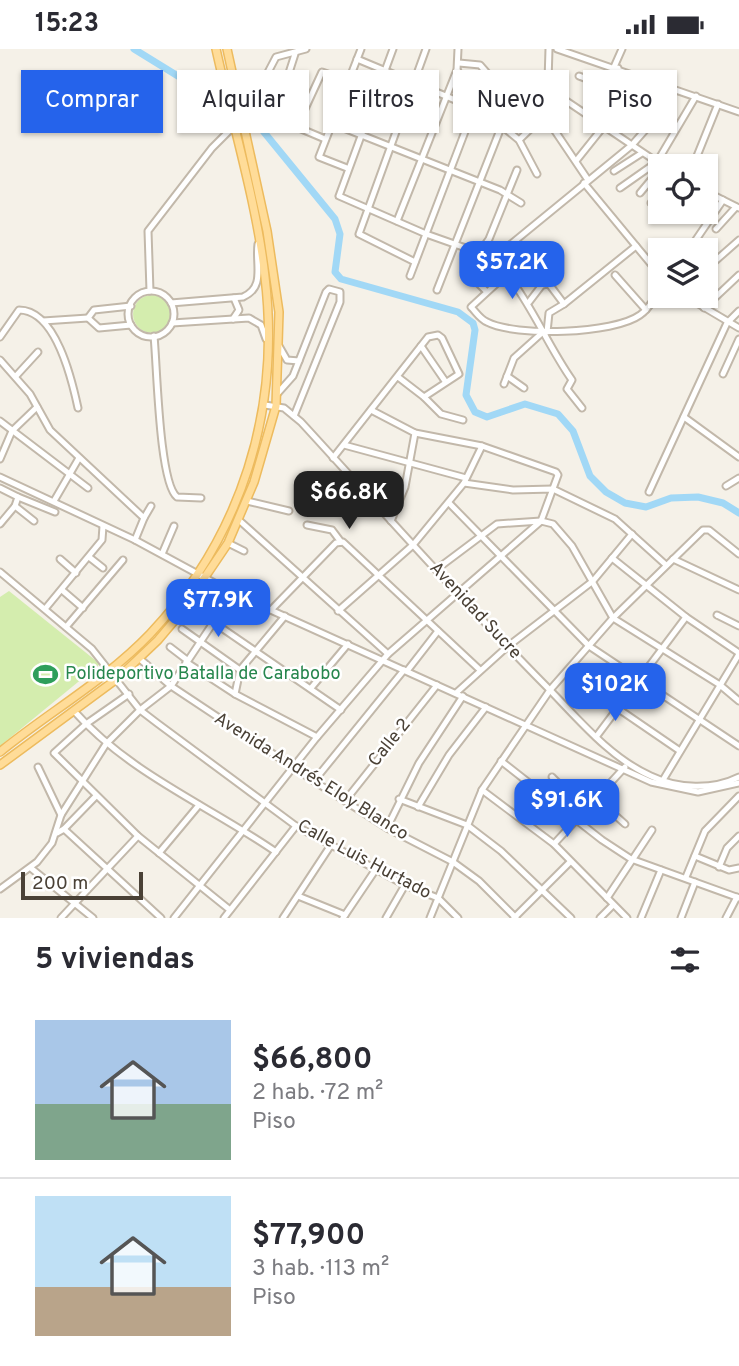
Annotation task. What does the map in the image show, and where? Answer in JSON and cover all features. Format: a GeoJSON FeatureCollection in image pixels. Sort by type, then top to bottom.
{"type":"FeatureCollection","features":[{"type":"Feature","properties":{"kind":"main road"},"geometry":{"type":"LineString","coordinates":[[216,49],[220,70]]}},
{"type":"Feature","properties":{"kind":"main road"},"geometry":{"type":"LineString","coordinates":[[0,765],[140,659],[180,614],[206,577],[240,521],[247,501],[276,406],[279,345],[275,272],[227,49]]}},
{"type":"Feature","properties":{"kind":"main road"},"geometry":{"type":"LineString","coordinates":[[0,752],[110,668],[150,633],[198,572],[221,535],[245,480],[265,405],[269,348],[265,275],[235,133]]}},
{"type":"Feature","properties":{"kind":"street"},"geometry":{"type":"LineString","coordinates":[[268,70],[276,57],[306,49]]}},
{"type":"Feature","properties":{"kind":"street"},"geometry":{"type":"LineString","coordinates":[[352,70],[361,49]]}},
{"type":"Feature","properties":{"kind":"street"},"geometry":{"type":"LineString","coordinates":[[385,70],[393,49]]}},
{"type":"Feature","properties":{"kind":"street"},"geometry":{"type":"LineString","coordinates":[[418,70],[426,49]]}},
{"type":"Feature","properties":{"kind":"street"},"geometry":{"type":"LineString","coordinates":[[457,70],[458,49]]}},
{"type":"Feature","properties":{"kind":"street"},"geometry":{"type":"LineString","coordinates":[[548,70],[549,49]]}},
{"type":"Feature","properties":{"kind":"street"},"geometry":{"type":"LineString","coordinates":[[557,49],[625,70]]}},
{"type":"Feature","properties":{"kind":"street"},"geometry":{"type":"LineString","coordinates":[[615,70],[622,49]]}},
{"type":"Feature","properties":{"kind":"street"},"geometry":{"type":"LineString","coordinates":[[290,70],[295,54]]}},
{"type":"Feature","properties":{"kind":"street"},"geometry":{"type":"LineString","coordinates":[[357,59],[380,70]]}},
{"type":"Feature","properties":{"kind":"street"},"geometry":{"type":"LineString","coordinates":[[459,63],[480,65],[484,70]]}},
{"type":"Feature","properties":{"kind":"street"},"geometry":{"type":"LineString","coordinates":[[323,72],[298,124],[299,128],[325,139]]}},
{"type":"Feature","properties":{"kind":"street"},"geometry":{"type":"LineString","coordinates":[[579,76],[583,78]]}},
{"type":"Feature","properties":{"kind":"street"},"geometry":{"type":"LineString","coordinates":[[397,221],[453,79]]}},
{"type":"Feature","properties":{"kind":"street"},"geometry":{"type":"LineString","coordinates":[[677,88],[739,112]]}},
{"type":"Feature","properties":{"kind":"street"},"geometry":{"type":"LineString","coordinates":[[439,94],[453,99]]}},
{"type":"Feature","properties":{"kind":"street"},"geometry":{"type":"LineString","coordinates":[[667,154],[696,96]]}},
{"type":"Feature","properties":{"kind":"street"},"geometry":{"type":"LineString","coordinates":[[698,154],[718,104]]}},
{"type":"Feature","properties":{"kind":"street"},"geometry":{"type":"LineString","coordinates":[[150,291],[148,231],[224,133]]}},
{"type":"Feature","properties":{"kind":"street"},"geometry":{"type":"LineString","coordinates":[[327,133],[320,158],[347,168]]}},
{"type":"Feature","properties":{"kind":"street"},"geometry":{"type":"LineString","coordinates":[[396,133],[359,235],[415,262]]}},
{"type":"Feature","properties":{"kind":"street"},"geometry":{"type":"LineString","coordinates":[[410,276],[464,133]]}},
{"type":"Feature","properties":{"kind":"street"},"geometry":{"type":"LineString","coordinates":[[437,290],[477,181],[498,133]]}},
{"type":"Feature","properties":{"kind":"street"},"geometry":{"type":"LineString","coordinates":[[509,133],[519,140],[537,174]]}},
{"type":"Feature","properties":{"kind":"street"},"geometry":{"type":"LineString","coordinates":[[519,140],[526,133]]}},
{"type":"Feature","properties":{"kind":"street"},"geometry":{"type":"LineString","coordinates":[[556,133],[576,161],[586,181],[648,260]]}},
{"type":"Feature","properties":{"kind":"street"},"geometry":{"type":"LineString","coordinates":[[576,161],[596,133]]}},
{"type":"Feature","properties":{"kind":"street"},"geometry":{"type":"LineString","coordinates":[[614,133],[648,157]]}},
{"type":"Feature","properties":{"kind":"street"},"geometry":{"type":"LineString","coordinates":[[494,258],[632,145],[643,133]]}},
{"type":"Feature","properties":{"kind":"street"},"geometry":{"type":"LineString","coordinates":[[521,203],[507,193],[360,134],[339,196],[426,234],[494,258],[509,272],[529,302],[572,380],[567,389],[582,408]]}},
{"type":"Feature","properties":{"kind":"street"},"geometry":{"type":"LineString","coordinates":[[614,170],[642,153]]}},
{"type":"Feature","properties":{"kind":"street"},"geometry":{"type":"LineString","coordinates":[[479,253],[489,239],[517,170]]}},
{"type":"Feature","properties":{"kind":"street"},"geometry":{"type":"LineString","coordinates":[[620,188],[648,173]]}},
{"type":"Feature","properties":{"kind":"street"},"geometry":{"type":"LineString","coordinates":[[640,193],[648,183]]}},
{"type":"Feature","properties":{"kind":"street"},"geometry":{"type":"LineString","coordinates":[[716,229],[738,207],[718,198]]}},
{"type":"Feature","properties":{"kind":"street"},"geometry":{"type":"LineString","coordinates":[[697,238],[723,200]]}},
{"type":"Feature","properties":{"kind":"street"},"geometry":{"type":"LineString","coordinates":[[718,259],[739,240]]}},
{"type":"Feature","properties":{"kind":"street"},"geometry":{"type":"LineString","coordinates":[[171,303],[234,298],[251,293],[257,288],[258,243]]}},
{"type":"Feature","properties":{"kind":"street"},"geometry":{"type":"LineString","coordinates":[[504,384],[514,358],[545,332],[547,314],[564,304],[636,246]]}},
{"type":"Feature","properties":{"kind":"street"},"geometry":{"type":"LineString","coordinates":[[505,250],[542,285]]}},
{"type":"Feature","properties":{"kind":"street"},"geometry":{"type":"LineString","coordinates":[[519,263],[471,305],[488,323],[545,332],[607,327],[628,321],[648,307]]}},
{"type":"Feature","properties":{"kind":"street"},"geometry":{"type":"LineString","coordinates":[[615,275],[646,310]]}},
{"type":"Feature","properties":{"kind":"street"},"geometry":{"type":"LineString","coordinates":[[718,295],[739,275]]}},
{"type":"Feature","properties":{"kind":"street"},"geometry":{"type":"LineString","coordinates":[[473,278],[486,291]]}},
{"type":"Feature","properties":{"kind":"street"},"geometry":{"type":"LineString","coordinates":[[529,302],[542,285],[549,284],[564,304]]}},
{"type":"Feature","properties":{"kind":"street"},"geometry":{"type":"LineString","coordinates":[[276,395],[293,376],[326,292],[329,289],[340,292],[340,302],[294,416]]}},
{"type":"Feature","properties":{"kind":"street"},"geometry":{"type":"LineString","coordinates":[[0,337],[19,310],[43,321],[88,318],[99,328],[131,325],[142,335],[154,336],[164,333],[172,323],[174,314],[171,303],[164,295],[150,291],[137,297],[131,306],[131,325]]}},
{"type":"Feature","properties":{"kind":"street"},"geometry":{"type":"LineString","coordinates":[[233,319],[239,310],[234,298]]}},
{"type":"Feature","properties":{"kind":"street"},"geometry":{"type":"LineString","coordinates":[[88,318],[93,310],[131,306]]}},
{"type":"Feature","properties":{"kind":"street"},"geometry":{"type":"LineString","coordinates":[[704,308],[739,328]]}},
{"type":"Feature","properties":{"kind":"street"},"geometry":{"type":"LineString","coordinates":[[649,492],[727,323],[739,311]]}},
{"type":"Feature","properties":{"kind":"street"},"geometry":{"type":"LineString","coordinates":[[172,323],[255,320],[269,348]]}},
{"type":"Feature","properties":{"kind":"street"},"geometry":{"type":"LineString","coordinates":[[0,321],[7,326]]}},
{"type":"Feature","properties":{"kind":"street"},"geometry":{"type":"LineString","coordinates":[[43,321],[66,362],[78,408]]}},
{"type":"Feature","properties":{"kind":"street"},"geometry":{"type":"LineString","coordinates":[[333,458],[428,337],[438,335],[459,373],[424,397]]}},
{"type":"Feature","properties":{"kind":"street"},"geometry":{"type":"LineString","coordinates":[[154,336],[164,463],[169,489],[177,497],[201,498]]}},
{"type":"Feature","properties":{"kind":"street"},"geometry":{"type":"LineString","coordinates":[[723,375],[739,339]]}},
{"type":"Feature","properties":{"kind":"street"},"geometry":{"type":"LineString","coordinates":[[279,345],[287,360],[299,361]]}},
{"type":"Feature","properties":{"kind":"street"},"geometry":{"type":"LineString","coordinates":[[421,346],[445,381]]}},
{"type":"Feature","properties":{"kind":"street"},"geometry":{"type":"LineString","coordinates":[[16,376],[38,352]]}},
{"type":"Feature","properties":{"kind":"street"},"geometry":{"type":"LineString","coordinates":[[0,360],[16,376],[50,430],[144,518]]}},
{"type":"Feature","properties":{"kind":"street"},"geometry":{"type":"LineString","coordinates":[[507,376],[524,389]]}},
{"type":"Feature","properties":{"kind":"street"},"geometry":{"type":"LineString","coordinates":[[398,377],[441,414],[463,420]]}},
{"type":"Feature","properties":{"kind":"street","name":"Avenidad Sucre"},"geometry":{"type":"LineString","coordinates":[[265,405],[276,406],[294,416],[507,647],[596,737],[627,762],[663,780],[701,786],[739,777]]}},
{"type":"Feature","properties":{"kind":"street"},"geometry":{"type":"LineString","coordinates":[[0,459],[3,445],[12,431],[37,407]]}},
{"type":"Feature","properties":{"kind":"street"},"geometry":{"type":"LineString","coordinates":[[174,918],[267,805],[317,737],[388,654],[541,521],[558,475],[556,472],[482,446],[415,433],[371,410]]}},
{"type":"Feature","properties":{"kind":"street"},"geometry":{"type":"LineString","coordinates":[[684,417],[739,457]]}},
{"type":"Feature","properties":{"kind":"street"},"geometry":{"type":"LineString","coordinates":[[0,421],[88,488]]}},
{"type":"Feature","properties":{"kind":"street"},"geometry":{"type":"LineString","coordinates":[[391,521],[403,495],[415,433]]}},
{"type":"Feature","properties":{"kind":"street"},"geometry":{"type":"LineString","coordinates":[[344,445],[409,461],[465,481],[513,490],[553,488],[615,519],[666,565]]}},
{"type":"Feature","properties":{"kind":"street"},"geometry":{"type":"LineString","coordinates":[[338,611],[413,545],[465,481],[482,446]]}},
{"type":"Feature","properties":{"kind":"street"},"geometry":{"type":"LineString","coordinates":[[54,501],[79,458]]}},
{"type":"Feature","properties":{"kind":"street"},"geometry":{"type":"LineString","coordinates":[[0,477],[135,540],[233,593],[623,769],[682,791],[711,792],[739,783]]}},
{"type":"Feature","properties":{"kind":"street"},"geometry":{"type":"LineString","coordinates":[[726,485],[739,478]]}},
{"type":"Feature","properties":{"kind":"street"},"geometry":{"type":"LineString","coordinates":[[0,488],[55,512]]}},
{"type":"Feature","properties":{"kind":"street"},"geometry":{"type":"LineString","coordinates":[[0,524],[15,506],[18,497]]}},
{"type":"Feature","properties":{"kind":"street"},"geometry":{"type":"LineString","coordinates":[[247,501],[289,511]]}},
{"type":"Feature","properties":{"kind":"street"},"geometry":{"type":"LineString","coordinates":[[449,503],[589,646],[739,746]]}},
{"type":"Feature","properties":{"kind":"street"},"geometry":{"type":"LineString","coordinates":[[15,506],[34,521]]}},
{"type":"Feature","properties":{"kind":"street"},"geometry":{"type":"LineString","coordinates":[[135,540],[151,506]]}},
{"type":"Feature","properties":{"kind":"street"},"geometry":{"type":"LineString","coordinates":[[240,521],[388,654]]}},
{"type":"Feature","properties":{"kind":"street"},"geometry":{"type":"LineString","coordinates":[[437,569],[497,524],[541,521],[559,528],[613,618],[720,685],[739,701]]}},
{"type":"Feature","properties":{"kind":"street"},"geometry":{"type":"LineString","coordinates":[[307,525],[332,530],[341,542],[380,574],[480,670]]}},
{"type":"Feature","properties":{"kind":"street"},"geometry":{"type":"LineString","coordinates":[[45,609],[103,538],[103,526]]}},
{"type":"Feature","properties":{"kind":"street"},"geometry":{"type":"LineString","coordinates":[[162,554],[174,526]]}},
{"type":"Feature","properties":{"kind":"street"},"geometry":{"type":"LineString","coordinates":[[430,918],[482,790],[550,690],[613,618],[703,530],[709,530],[739,554]]}},
{"type":"Feature","properties":{"kind":"street"},"geometry":{"type":"LineString","coordinates":[[456,693],[507,647],[593,581],[632,534]]}},
{"type":"Feature","properties":{"kind":"street"},"geometry":{"type":"LineString","coordinates":[[272,609],[341,542]]}},
{"type":"Feature","properties":{"kind":"street"},"geometry":{"type":"LineString","coordinates":[[228,543],[244,551]]}},
{"type":"Feature","properties":{"kind":"street"},"geometry":{"type":"LineString","coordinates":[[89,557],[103,568]]}},
{"type":"Feature","properties":{"kind":"street"},"geometry":{"type":"LineString","coordinates":[[612,558],[686,617],[739,654],[663,780]]}},
{"type":"Feature","properties":{"kind":"street"},"geometry":{"type":"LineString","coordinates":[[60,559],[76,573]]}},
{"type":"Feature","properties":{"kind":"street"},"geometry":{"type":"LineString","coordinates":[[66,627],[123,559]]}},
{"type":"Feature","properties":{"kind":"street"},"geometry":{"type":"LineString","coordinates":[[673,559],[739,590]]}},
{"type":"Feature","properties":{"kind":"street","name":"Calle Luis Hurtado"},"geometry":{"type":"LineString","coordinates":[[0,572],[110,668],[140,710],[296,826],[405,885],[438,898],[458,918]]}},
{"type":"Feature","properties":{"kind":"street"},"geometry":{"type":"LineString","coordinates":[[62,590],[83,608]]}},
{"type":"Feature","properties":{"kind":"street"},"geometry":{"type":"LineString","coordinates":[[0,889],[32,869],[57,833],[61,815],[106,744],[140,710],[172,686],[199,641],[233,593]]}},
{"type":"Feature","properties":{"kind":"street"},"geometry":{"type":"LineString","coordinates":[[193,606],[341,710]]}},
{"type":"Feature","properties":{"kind":"street"},"geometry":{"type":"LineString","coordinates":[[717,615],[739,626]]}},
{"type":"Feature","properties":{"kind":"street"},"geometry":{"type":"LineString","coordinates":[[235,694],[240,670],[285,616]]}},
{"type":"Feature","properties":{"kind":"street"},"geometry":{"type":"LineString","coordinates":[[596,737],[686,617]]}},
{"type":"Feature","properties":{"kind":"street"},"geometry":{"type":"LineString","coordinates":[[182,629],[240,670]]}},
{"type":"Feature","properties":{"kind":"street"},"geometry":{"type":"LineString","coordinates":[[314,781],[438,631]]}},
{"type":"Feature","properties":{"kind":"street"},"geometry":{"type":"LineString","coordinates":[[311,688],[348,644]]}},
{"type":"Feature","properties":{"kind":"street"},"geometry":{"type":"LineString","coordinates":[[170,647],[235,694],[317,737]]}},
{"type":"Feature","properties":{"kind":"street","name":"Avenida Andrés Eloy Blanco"},"geometry":{"type":"LineString","coordinates":[[140,659],[172,686],[314,781],[387,828],[453,862],[479,881],[515,918]]}},
{"type":"Feature","properties":{"kind":"street"},"geometry":{"type":"LineString","coordinates":[[566,673],[680,751]]}},
{"type":"Feature","properties":{"kind":"street","name":"Calle 2"},"geometry":{"type":"LineString","coordinates":[[345,801],[437,685]]}},
{"type":"Feature","properties":{"kind":"street"},"geometry":{"type":"LineString","coordinates":[[129,694],[86,724],[54,753],[81,783],[138,836],[230,910]]}},
{"type":"Feature","properties":{"kind":"street"},"geometry":{"type":"LineString","coordinates":[[387,828],[419,763],[463,697]]}},
{"type":"Feature","properties":{"kind":"street"},"geometry":{"type":"LineString","coordinates":[[418,807],[449,755],[486,707]]}},
{"type":"Feature","properties":{"kind":"street"},"geometry":{"type":"LineString","coordinates":[[74,711],[106,744],[146,774],[276,852]]}},
{"type":"Feature","properties":{"kind":"street"},"geometry":{"type":"LineString","coordinates":[[501,761],[577,818],[601,840],[631,859],[738,897],[726,918]]}},
{"type":"Feature","properties":{"kind":"street"},"geometry":{"type":"LineString","coordinates":[[554,844],[627,762]]}},
{"type":"Feature","properties":{"kind":"street"},"geometry":{"type":"LineString","coordinates":[[38,767],[61,815]]}},
{"type":"Feature","properties":{"kind":"street"},"geometry":{"type":"LineString","coordinates":[[552,776],[584,809]]}},
{"type":"Feature","properties":{"kind":"street"},"geometry":{"type":"LineString","coordinates":[[482,790],[554,844],[627,918]]}},
{"type":"Feature","properties":{"kind":"street"},"geometry":{"type":"LineString","coordinates":[[57,833],[96,796]]}},
{"type":"Feature","properties":{"kind":"street"},"geometry":{"type":"LineString","coordinates":[[685,877],[705,831],[739,796]]}},
{"type":"Feature","properties":{"kind":"street"},"geometry":{"type":"LineString","coordinates":[[596,798],[625,824]]}},
{"type":"Feature","properties":{"kind":"street"},"geometry":{"type":"LineString","coordinates":[[399,799],[467,825],[572,918]]}},
{"type":"Feature","properties":{"kind":"street"},"geometry":{"type":"LineString","coordinates":[[159,853],[199,805]]}},
{"type":"Feature","properties":{"kind":"street"},"geometry":{"type":"LineString","coordinates":[[224,918],[296,826]]}},
{"type":"Feature","properties":{"kind":"street"},"geometry":{"type":"LineString","coordinates":[[64,829],[161,918]]}},
{"type":"Feature","properties":{"kind":"street"},"geometry":{"type":"LineString","coordinates":[[607,898],[652,830]]}},
{"type":"Feature","properties":{"kind":"street"},"geometry":{"type":"LineString","coordinates":[[61,918],[138,836]]}},
{"type":"Feature","properties":{"kind":"street"},"geometry":{"type":"LineString","coordinates":[[719,867],[727,848],[739,836]]}},
{"type":"Feature","properties":{"kind":"street"},"geometry":{"type":"LineString","coordinates":[[283,918],[331,845]]}},
{"type":"Feature","properties":{"kind":"street"},"geometry":{"type":"LineString","coordinates":[[695,856],[732,871],[739,868]]}},
{"type":"Feature","properties":{"kind":"street"},"geometry":{"type":"LineString","coordinates":[[515,918],[570,862]]}},
{"type":"Feature","properties":{"kind":"street"},"geometry":{"type":"LineString","coordinates":[[32,869],[93,918]]}},
{"type":"Feature","properties":{"kind":"street"},"geometry":{"type":"LineString","coordinates":[[298,896],[344,917],[376,869]]}},
{"type":"Feature","properties":{"kind":"street"},"geometry":{"type":"LineString","coordinates":[[641,918],[661,870]]}},
{"type":"Feature","properties":{"kind":"street"},"geometry":{"type":"LineString","coordinates":[[691,918],[682,916],[695,882]]}},
{"type":"Feature","properties":{"kind":"street"},"geometry":{"type":"LineString","coordinates":[[386,918],[405,885]]}},
{"type":"Feature","properties":{"kind":"street"},"geometry":{"type":"LineString","coordinates":[[600,918],[613,905]]}},
{"type":"Feature","properties":{"kind":"green space"},"geometry":{"type":"Polygon","coordinates":[[[152,295],[165,301],[171,314],[165,327],[152,333],[139,327],[133,314],[139,301],[152,295]]]}},
{"type":"Feature","properties":{"kind":"green space","name":"Polideportivo Batalla de Carabobo"},"geometry":{"type":"Polygon","coordinates":[[[9,591],[100,664],[0,746],[0,597],[9,591]]]}},
{"type":"Feature","properties":{"kind":"waterway"},"geometry":{"type":"LineString","coordinates":[[134,49],[259,126],[335,219],[340,234],[335,272],[341,279],[458,312],[473,323],[475,330],[466,395],[475,412],[487,417],[525,404],[558,414],[573,431],[590,476],[606,492],[625,503],[646,507],[671,498],[698,497],[723,503],[739,513]]}},
{"type":"Feature","properties":{"kind":"place","name":"Polideportivo Batalla de Carabobo"},"geometry":{"type":"Point","coordinates":[45,674]}}]}
